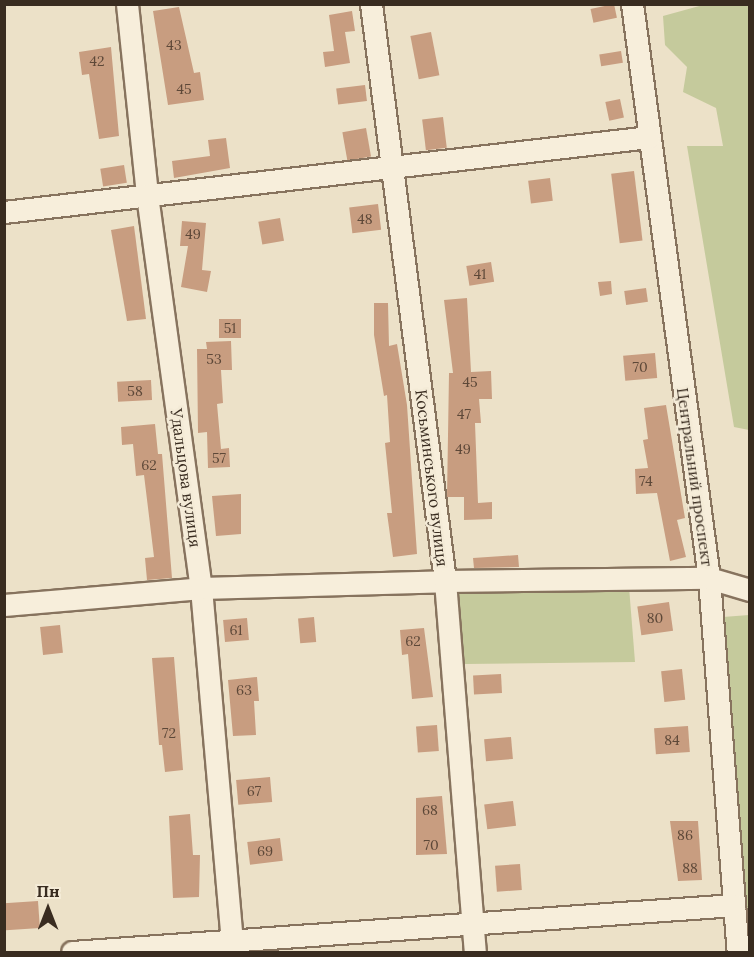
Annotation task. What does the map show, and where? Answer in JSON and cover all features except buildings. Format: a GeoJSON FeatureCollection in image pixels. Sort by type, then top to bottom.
{"type":"FeatureCollection","features":[{"type":"Feature","properties":{"kind":"street","name":"Удальцова вулиця"},"geometry":{"type":"LineString","coordinates":[[127,4],[147,195],[201,588],[233,947]]}},
{"type":"Feature","properties":{"kind":"street","name":"Косьминського вулиця"},"geometry":{"type":"LineString","coordinates":[[371,4],[445,581],[475,952]]}},
{"type":"Feature","properties":{"kind":"street","name":"Центральний проспект"},"geometry":{"type":"LineString","coordinates":[[632,4],[709,578],[738,952]]}},
{"type":"Feature","properties":{"kind":"street"},"geometry":{"type":"LineString","coordinates":[[4,212],[391,165],[649,137]]}},
{"type":"Feature","properties":{"kind":"street"},"geometry":{"type":"LineString","coordinates":[[4,605],[201,588],[445,581],[709,578],[750,590]]}},
{"type":"Feature","properties":{"kind":"street"},"geometry":{"type":"LineString","coordinates":[[72,952],[233,947],[472,924],[734,905]]}},
{"type":"Feature","properties":{"kind":"green space"},"geometry":{"type":"Polygon","coordinates":[[[703,5],[749,5],[749,430],[734,427],[687,146],[723,146],[716,108],[683,92],[687,67],[665,45],[663,16],[703,5]]]}},
{"type":"Feature","properties":{"kind":"green space"},"geometry":{"type":"Polygon","coordinates":[[[629,587],[635,662],[465,664],[455,597],[460,591],[629,587]]]}},
{"type":"Feature","properties":{"kind":"green space"},"geometry":{"type":"Polygon","coordinates":[[[750,615],[749,952],[723,617],[750,615]]]}}]}
